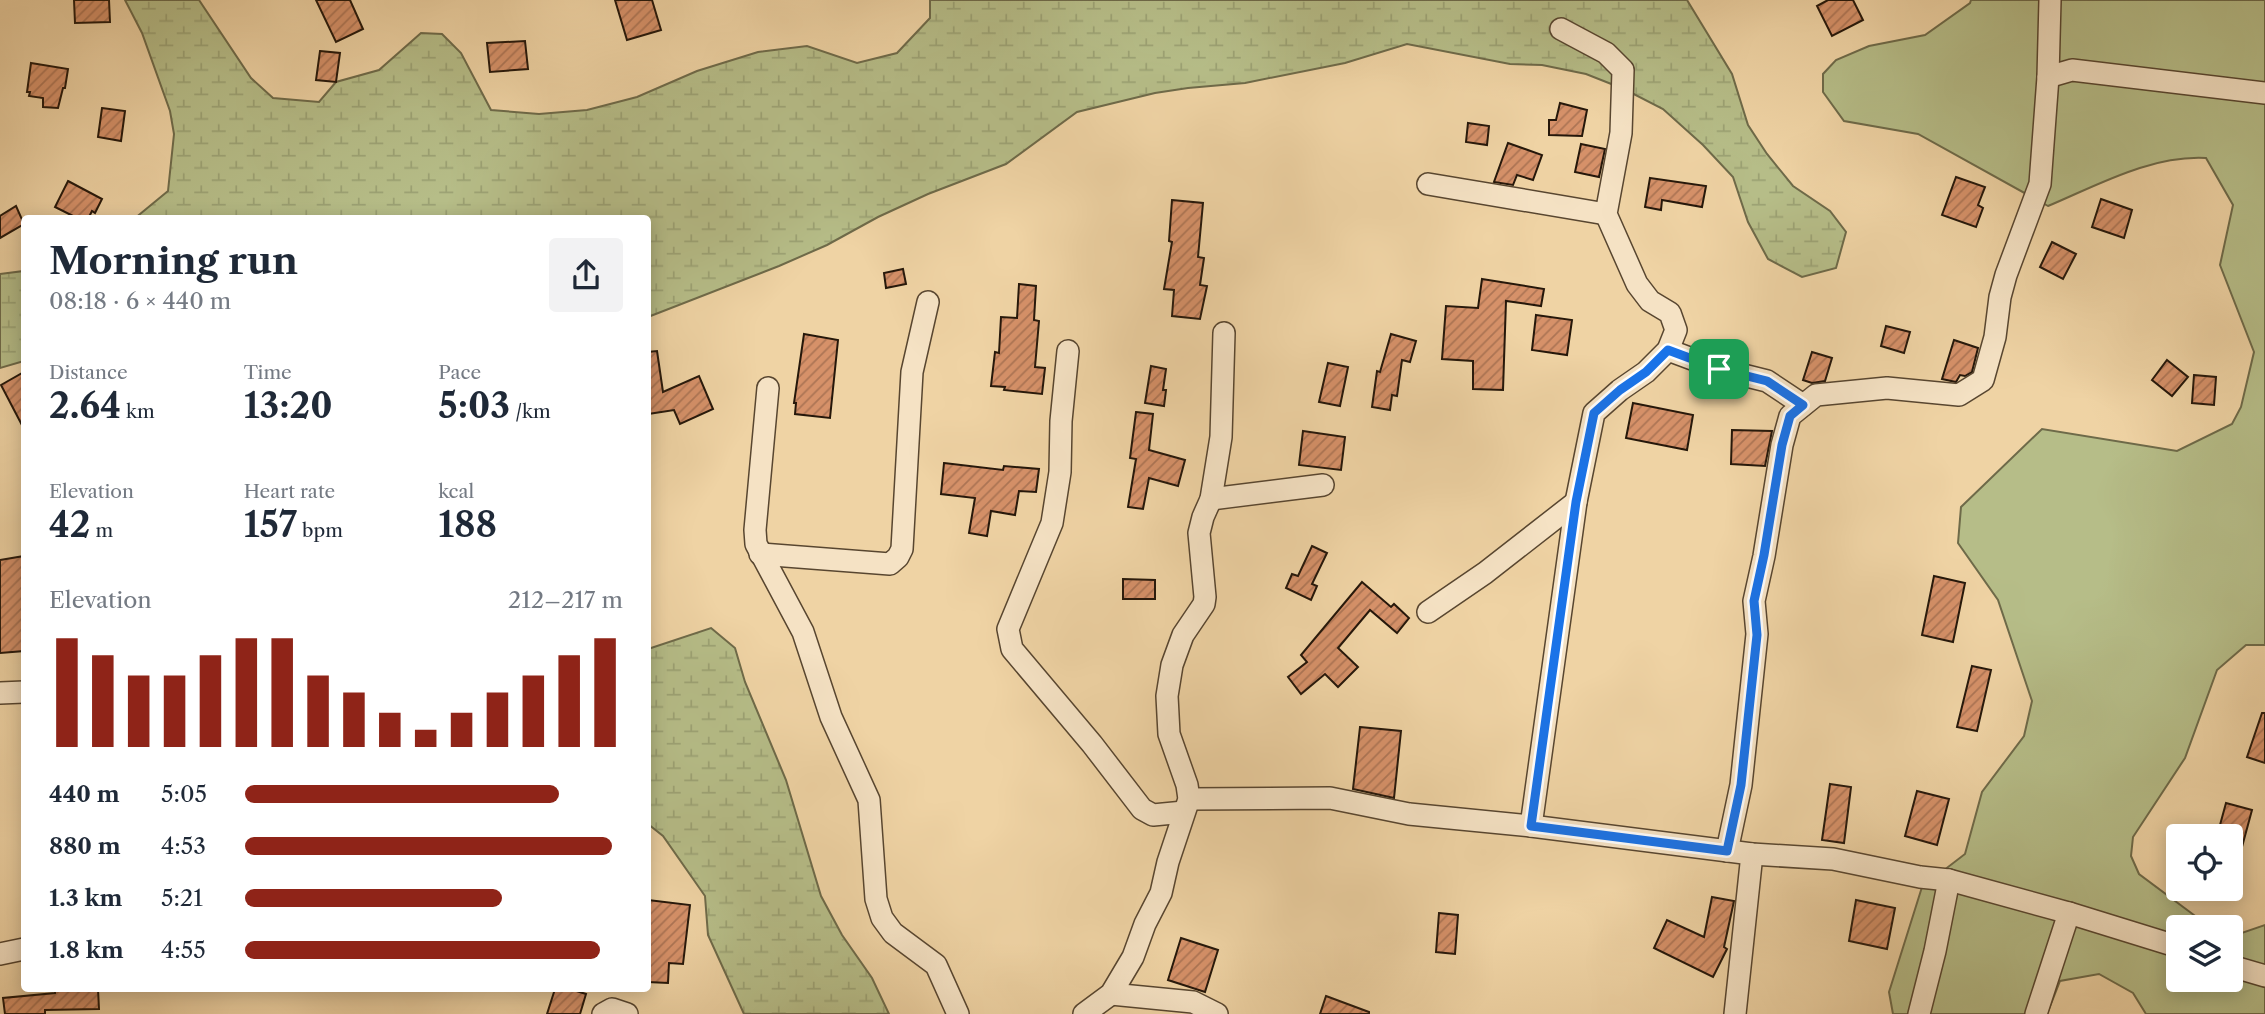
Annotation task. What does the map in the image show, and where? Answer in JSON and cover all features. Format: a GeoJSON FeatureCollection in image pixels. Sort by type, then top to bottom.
{"type":"FeatureCollection","features":[{"type":"Feature","properties":{"kind":"street"},"geometry":{"type":"LineString","coordinates":[[1727,851],[1741,785],[1757,635],[1754,601],[1782,445],[1790,416],[1816,395],[1887,388],[1959,395],[1983,380],[1995,337],[2006,275],[2040,184],[2048,77],[2050,0]]}},
{"type":"Feature","properties":{"kind":"street"},"geometry":{"type":"LineString","coordinates":[[1531,826],[1576,502],[1594,413],[1646,372],[1668,350],[1676,330],[1670,313],[1650,301],[1637,284],[1606,214],[1620,133],[1623,70],[1606,53],[1560,29]]}},
{"type":"Feature","properties":{"kind":"street"},"geometry":{"type":"LineString","coordinates":[[2048,77],[2072,70],[2265,93]]}},
{"type":"Feature","properties":{"kind":"street"},"geometry":{"type":"LineString","coordinates":[[1428,184],[1606,214]]}},
{"type":"Feature","properties":{"kind":"street"},"geometry":{"type":"LineString","coordinates":[[760,554],[890,564],[898,557],[902,549],[912,372],[928,302]]}},
{"type":"Feature","properties":{"kind":"street"},"geometry":{"type":"LineString","coordinates":[[1084,1014],[1111,993],[1133,957],[1145,924],[1161,893],[1186,806],[1187,785],[1169,734],[1167,696],[1172,665],[1184,635],[1204,604],[1199,533],[1211,499],[1221,437],[1224,333]]}},
{"type":"Feature","properties":{"kind":"street"},"geometry":{"type":"LineString","coordinates":[[1668,350],[1719,369],[1767,381],[1803,405]]}},
{"type":"Feature","properties":{"kind":"street"},"geometry":{"type":"LineString","coordinates":[[1068,351],[1061,421],[1060,472],[1052,523],[1008,629],[1012,649],[1092,744],[1142,809],[1153,815],[1186,806],[1330,799],[1409,814],[1531,826],[1752,854],[1833,859],[1920,877],[1949,880],[2166,943]]}},
{"type":"Feature","properties":{"kind":"street"},"geometry":{"type":"LineString","coordinates":[[768,388],[755,530],[760,554],[803,632],[831,717],[869,800],[876,899],[883,918],[893,933],[936,965],[958,1014]]}},
{"type":"Feature","properties":{"kind":"street"},"geometry":{"type":"LineString","coordinates":[[1211,499],[1323,485]]}},
{"type":"Feature","properties":{"kind":"street"},"geometry":{"type":"LineString","coordinates":[[1428,612],[1485,573],[1576,502]]}},
{"type":"Feature","properties":{"kind":"street"},"geometry":{"type":"LineString","coordinates":[[0,693],[21,692]]}},
{"type":"Feature","properties":{"kind":"street"},"geometry":{"type":"LineString","coordinates":[[1735,1014],[1752,854]]}},
{"type":"Feature","properties":{"kind":"street"},"geometry":{"type":"LineString","coordinates":[[1919,1014],[1949,880]]}},
{"type":"Feature","properties":{"kind":"street"},"geometry":{"type":"LineString","coordinates":[[2036,1014],[2069,913]]}},
{"type":"Feature","properties":{"kind":"street"},"geometry":{"type":"LineString","coordinates":[[0,954],[21,950]]}},
{"type":"Feature","properties":{"kind":"street"},"geometry":{"type":"LineString","coordinates":[[2243,970],[2265,976]]}},
{"type":"Feature","properties":{"kind":"street"},"geometry":{"type":"LineString","coordinates":[[1111,993],[1193,1002],[1217,1014]]}},
{"type":"Feature","properties":{"kind":"street"},"geometry":{"type":"LineString","coordinates":[[603,1014],[612,1009],[627,1014]]}},
{"type":"Feature","properties":{"kind":"green space"},"geometry":{"type":"Polygon","coordinates":[[[125,0],[199,0],[251,78],[273,98],[319,102],[336,82],[379,70],[421,33],[442,34],[461,53],[491,110],[539,114],[587,110],[637,97],[697,71],[758,52],[807,46],[857,63],[897,53],[930,18],[930,0],[1687,0],[1732,74],[1748,125],[1767,154],[1793,186],[1830,211],[1846,232],[1836,268],[1802,277],[1768,259],[1748,222],[1733,177],[1663,109],[1586,74],[1542,65],[1510,64],[1407,44],[1345,63],[1245,83],[1155,93],[1077,112],[1006,164],[928,194],[779,266],[651,316],[651,215],[139,215],[168,191],[174,134],[170,111],[142,33],[125,0]]]}},
{"type":"Feature","properties":{"kind":"green space"},"geometry":{"type":"Polygon","coordinates":[[[1971,0],[2265,0],[2265,645],[2246,645],[2217,670],[2185,758],[2133,837],[2131,856],[2139,874],[2166,894],[2166,901],[2175,901],[2194,915],[2166,915],[2166,992],[2243,992],[2243,933],[2265,925],[2265,1014],[2146,1014],[2133,993],[2099,974],[2060,981],[2047,1014],[1893,1014],[1889,992],[1922,887],[1965,854],[1982,792],[2024,736],[2032,701],[1998,600],[1958,543],[1961,507],[2042,429],[2177,451],[2232,424],[2241,407],[2254,352],[2220,265],[2233,205],[2206,158],[2185,158],[2145,166],[2048,206],[1918,134],[1844,121],[1823,92],[1823,74],[1836,60],[1869,46],[1925,35],[1971,0]]]}},
{"type":"Feature","properties":{"kind":"green space"},"geometry":{"type":"Polygon","coordinates":[[[21,271],[21,362],[0,368],[0,274],[21,271]]]}},
{"type":"Feature","properties":{"kind":"green space"},"geometry":{"type":"Polygon","coordinates":[[[711,628],[735,648],[745,682],[786,780],[821,896],[842,935],[872,978],[889,1014],[744,1014],[708,935],[705,896],[663,836],[651,826],[651,648],[711,628]]]}},
{"type":"Feature","properties":{"kind":"building"},"geometry":{"type":"Polygon","coordinates":[[[74,0],[109,0],[110,22],[75,23],[74,0]]]}},
{"type":"Feature","properties":{"kind":"building"},"geometry":{"type":"Polygon","coordinates":[[[316,0],[350,0],[363,29],[336,42],[316,0]]]}},
{"type":"Feature","properties":{"kind":"building"},"geometry":{"type":"Polygon","coordinates":[[[615,0],[652,0],[661,30],[627,40],[615,0]]]}},
{"type":"Feature","properties":{"kind":"building"},"geometry":{"type":"Polygon","coordinates":[[[1828,0],[1853,0],[1863,20],[1832,36],[1817,6],[1828,0]]]}},
{"type":"Feature","properties":{"kind":"building"},"geometry":{"type":"Polygon","coordinates":[[[525,41],[528,69],[490,72],[487,43],[525,41]]]}},
{"type":"Feature","properties":{"kind":"building"},"geometry":{"type":"Polygon","coordinates":[[[320,51],[340,53],[336,82],[316,80],[320,51]]]}},
{"type":"Feature","properties":{"kind":"building"},"geometry":{"type":"Polygon","coordinates":[[[31,63],[68,69],[58,108],[43,107],[43,98],[29,96],[30,92],[27,92],[31,63]]]}},
{"type":"Feature","properties":{"kind":"building"},"geometry":{"type":"Polygon","coordinates":[[[1560,103],[1587,110],[1582,136],[1549,135],[1549,120],[1556,120],[1560,103]]]}},
{"type":"Feature","properties":{"kind":"building"},"geometry":{"type":"Polygon","coordinates":[[[102,108],[125,111],[121,141],[98,137],[102,108]]]}},
{"type":"Feature","properties":{"kind":"building"},"geometry":{"type":"Polygon","coordinates":[[[1468,123],[1489,126],[1487,145],[1466,142],[1468,123]]]}},
{"type":"Feature","properties":{"kind":"building"},"geometry":{"type":"Polygon","coordinates":[[[1508,143],[1542,155],[1533,180],[1517,175],[1513,185],[1494,182],[1508,143]]]}},
{"type":"Feature","properties":{"kind":"building"},"geometry":{"type":"Polygon","coordinates":[[[1581,144],[1605,149],[1599,177],[1575,172],[1581,144]]]}},
{"type":"Feature","properties":{"kind":"building"},"geometry":{"type":"Polygon","coordinates":[[[1956,177],[1985,187],[1978,205],[1983,208],[1976,227],[1942,215],[1956,177]]]}},
{"type":"Feature","properties":{"kind":"building"},"geometry":{"type":"Polygon","coordinates":[[[1650,178],[1706,186],[1702,207],[1662,200],[1661,210],[1645,207],[1650,178]]]}},
{"type":"Feature","properties":{"kind":"building"},"geometry":{"type":"Polygon","coordinates":[[[68,181],[102,199],[95,213],[92,211],[90,215],[71,215],[55,207],[68,181]]]}},
{"type":"Feature","properties":{"kind":"building"},"geometry":{"type":"Polygon","coordinates":[[[2101,199],[2132,210],[2124,238],[2092,227],[2101,199]]]}},
{"type":"Feature","properties":{"kind":"building"},"geometry":{"type":"Polygon","coordinates":[[[1172,200],[1203,203],[1198,257],[1204,258],[1200,285],[1207,286],[1200,319],[1172,316],[1174,290],[1164,289],[1172,242],[1169,241],[1172,200]]]}},
{"type":"Feature","properties":{"kind":"building"},"geometry":{"type":"Polygon","coordinates":[[[16,206],[21,226],[0,238],[0,216],[16,206]]]}},
{"type":"Feature","properties":{"kind":"building"},"geometry":{"type":"Polygon","coordinates":[[[2052,242],[2076,254],[2063,279],[2040,267],[2052,242]]]}},
{"type":"Feature","properties":{"kind":"building"},"geometry":{"type":"Polygon","coordinates":[[[903,269],[906,284],[886,288],[884,273],[903,269]]]}},
{"type":"Feature","properties":{"kind":"building"},"geometry":{"type":"Polygon","coordinates":[[[1482,279],[1544,289],[1541,306],[1506,301],[1503,390],[1473,389],[1473,361],[1442,359],[1446,306],[1478,308],[1482,279]]]}},
{"type":"Feature","properties":{"kind":"building"},"geometry":{"type":"Polygon","coordinates":[[[1019,284],[1036,286],[1034,320],[1039,321],[1035,367],[1045,368],[1042,394],[991,386],[995,352],[999,353],[1001,317],[1017,318],[1019,284]]]}},
{"type":"Feature","properties":{"kind":"building"},"geometry":{"type":"Polygon","coordinates":[[[1536,315],[1572,320],[1567,355],[1532,350],[1536,315]]]}},
{"type":"Feature","properties":{"kind":"building"},"geometry":{"type":"Polygon","coordinates":[[[1886,326],[1910,332],[1904,353],[1881,346],[1886,326]]]}},
{"type":"Feature","properties":{"kind":"building"},"geometry":{"type":"Polygon","coordinates":[[[804,334],[838,340],[830,418],[795,414],[794,403],[804,334]]]}},
{"type":"Feature","properties":{"kind":"building"},"geometry":{"type":"Polygon","coordinates":[[[1391,334],[1416,341],[1410,362],[1402,360],[1397,396],[1392,395],[1390,410],[1372,407],[1377,371],[1380,372],[1391,334]]]}},
{"type":"Feature","properties":{"kind":"building"},"geometry":{"type":"Polygon","coordinates":[[[1954,340],[1978,348],[1972,372],[1965,376],[1960,375],[1956,382],[1942,379],[1954,340]]]}},
{"type":"Feature","properties":{"kind":"building"},"geometry":{"type":"Polygon","coordinates":[[[657,351],[663,392],[699,376],[713,409],[680,424],[674,410],[651,414],[651,352],[657,351]]]}},
{"type":"Feature","properties":{"kind":"building"},"geometry":{"type":"Polygon","coordinates":[[[1812,352],[1832,358],[1825,381],[1812,383],[1803,380],[1812,352]]]}},
{"type":"Feature","properties":{"kind":"building"},"geometry":{"type":"Polygon","coordinates":[[[2167,360],[2188,377],[2172,396],[2152,380],[2167,360]]]}},
{"type":"Feature","properties":{"kind":"building"},"geometry":{"type":"Polygon","coordinates":[[[1328,363],[1348,367],[1340,406],[1319,402],[1328,363]]]}},
{"type":"Feature","properties":{"kind":"building"},"geometry":{"type":"Polygon","coordinates":[[[1151,366],[1166,369],[1164,406],[1145,403],[1151,366]]]}},
{"type":"Feature","properties":{"kind":"building"},"geometry":{"type":"Polygon","coordinates":[[[21,374],[21,423],[1,385],[21,374]]]}},
{"type":"Feature","properties":{"kind":"building"},"geometry":{"type":"Polygon","coordinates":[[[2194,375],[2216,377],[2214,405],[2192,403],[2194,375]]]}},
{"type":"Feature","properties":{"kind":"building"},"geometry":{"type":"Polygon","coordinates":[[[1633,403],[1693,415],[1687,450],[1626,438],[1633,403]]]}},
{"type":"Feature","properties":{"kind":"building"},"geometry":{"type":"Polygon","coordinates":[[[1136,412],[1153,414],[1149,450],[1185,460],[1178,486],[1149,478],[1143,509],[1128,507],[1136,459],[1130,458],[1136,412]]]}},
{"type":"Feature","properties":{"kind":"building"},"geometry":{"type":"Polygon","coordinates":[[[1732,430],[1772,431],[1765,466],[1731,464],[1732,430]]]}},
{"type":"Feature","properties":{"kind":"building"},"geometry":{"type":"Polygon","coordinates":[[[1303,431],[1345,437],[1341,470],[1299,465],[1303,431]]]}},
{"type":"Feature","properties":{"kind":"building"},"geometry":{"type":"Polygon","coordinates":[[[944,463],[1003,470],[1004,466],[1039,469],[1036,492],[1019,491],[1015,515],[991,511],[987,536],[969,533],[975,498],[941,494],[944,463]]]}},
{"type":"Feature","properties":{"kind":"building"},"geometry":{"type":"Polygon","coordinates":[[[1312,546],[1327,553],[1312,584],[1317,586],[1311,600],[1286,588],[1292,574],[1298,576],[1312,546]]]}},
{"type":"Feature","properties":{"kind":"building"},"geometry":{"type":"Polygon","coordinates":[[[21,556],[21,651],[0,653],[0,560],[21,556]]]}},
{"type":"Feature","properties":{"kind":"building"},"geometry":{"type":"Polygon","coordinates":[[[1934,576],[1965,583],[1953,642],[1922,635],[1934,576]]]}},
{"type":"Feature","properties":{"kind":"building"},"geometry":{"type":"Polygon","coordinates":[[[1123,579],[1155,580],[1155,599],[1123,599],[1123,579]]]}},
{"type":"Feature","properties":{"kind":"building"},"geometry":{"type":"Polygon","coordinates":[[[1362,582],[1391,607],[1394,604],[1409,618],[1397,633],[1370,610],[1338,648],[1358,667],[1338,687],[1325,674],[1301,694],[1288,677],[1307,662],[1301,655],[1362,582]]]}},
{"type":"Feature","properties":{"kind":"building"},"geometry":{"type":"Polygon","coordinates":[[[1972,666],[1991,670],[1977,731],[1957,727],[1972,666]]]}},
{"type":"Feature","properties":{"kind":"building"},"geometry":{"type":"Polygon","coordinates":[[[2262,713],[2265,713],[2265,763],[2247,757],[2262,713]]]}},
{"type":"Feature","properties":{"kind":"building"},"geometry":{"type":"Polygon","coordinates":[[[1360,727],[1401,731],[1394,798],[1353,789],[1360,727]]]}},
{"type":"Feature","properties":{"kind":"building"},"geometry":{"type":"Polygon","coordinates":[[[1830,784],[1851,787],[1844,843],[1822,840],[1830,784]]]}},
{"type":"Feature","properties":{"kind":"building"},"geometry":{"type":"Polygon","coordinates":[[[1917,791],[1949,799],[1937,845],[1905,836],[1917,791]]]}},
{"type":"Feature","properties":{"kind":"building"},"geometry":{"type":"Polygon","coordinates":[[[2226,803],[2252,810],[2243,843],[2243,824],[2220,824],[2226,803]]]}},
{"type":"Feature","properties":{"kind":"building"},"geometry":{"type":"Polygon","coordinates":[[[1712,897],[1734,901],[1724,947],[1727,949],[1713,977],[1654,948],[1667,920],[1704,937],[1712,897]]]}},
{"type":"Feature","properties":{"kind":"building"},"geometry":{"type":"Polygon","coordinates":[[[651,900],[690,905],[683,964],[669,963],[668,983],[651,982],[651,900]]]}},
{"type":"Feature","properties":{"kind":"building"},"geometry":{"type":"Polygon","coordinates":[[[1856,900],[1895,908],[1887,949],[1849,941],[1856,900]]]}},
{"type":"Feature","properties":{"kind":"building"},"geometry":{"type":"Polygon","coordinates":[[[1439,913],[1458,915],[1455,954],[1436,952],[1439,913]]]}},
{"type":"Feature","properties":{"kind":"building"},"geometry":{"type":"Polygon","coordinates":[[[1181,938],[1218,950],[1205,992],[1168,980],[1181,938]]]}},
{"type":"Feature","properties":{"kind":"building"},"geometry":{"type":"Polygon","coordinates":[[[98,992],[99,1009],[45,1010],[45,1014],[5,1014],[3,998],[98,992]]]}},
{"type":"Feature","properties":{"kind":"building"},"geometry":{"type":"Polygon","coordinates":[[[554,992],[586,994],[580,1014],[547,1014],[554,992]]]}},
{"type":"Feature","properties":{"kind":"building"},"geometry":{"type":"Polygon","coordinates":[[[1326,996],[1369,1012],[1369,1014],[1320,1014],[1326,996]]]}},
{"type":"Feature","properties":{"kind":"route"},"geometry":{"type":"LineString","coordinates":[[1668,350],[1719,369],[1767,381],[1803,405],[1790,416],[1782,445],[1754,601],[1757,635],[1741,785],[1727,851],[1531,826],[1576,502],[1594,413],[1646,372],[1668,350]]}}]}
